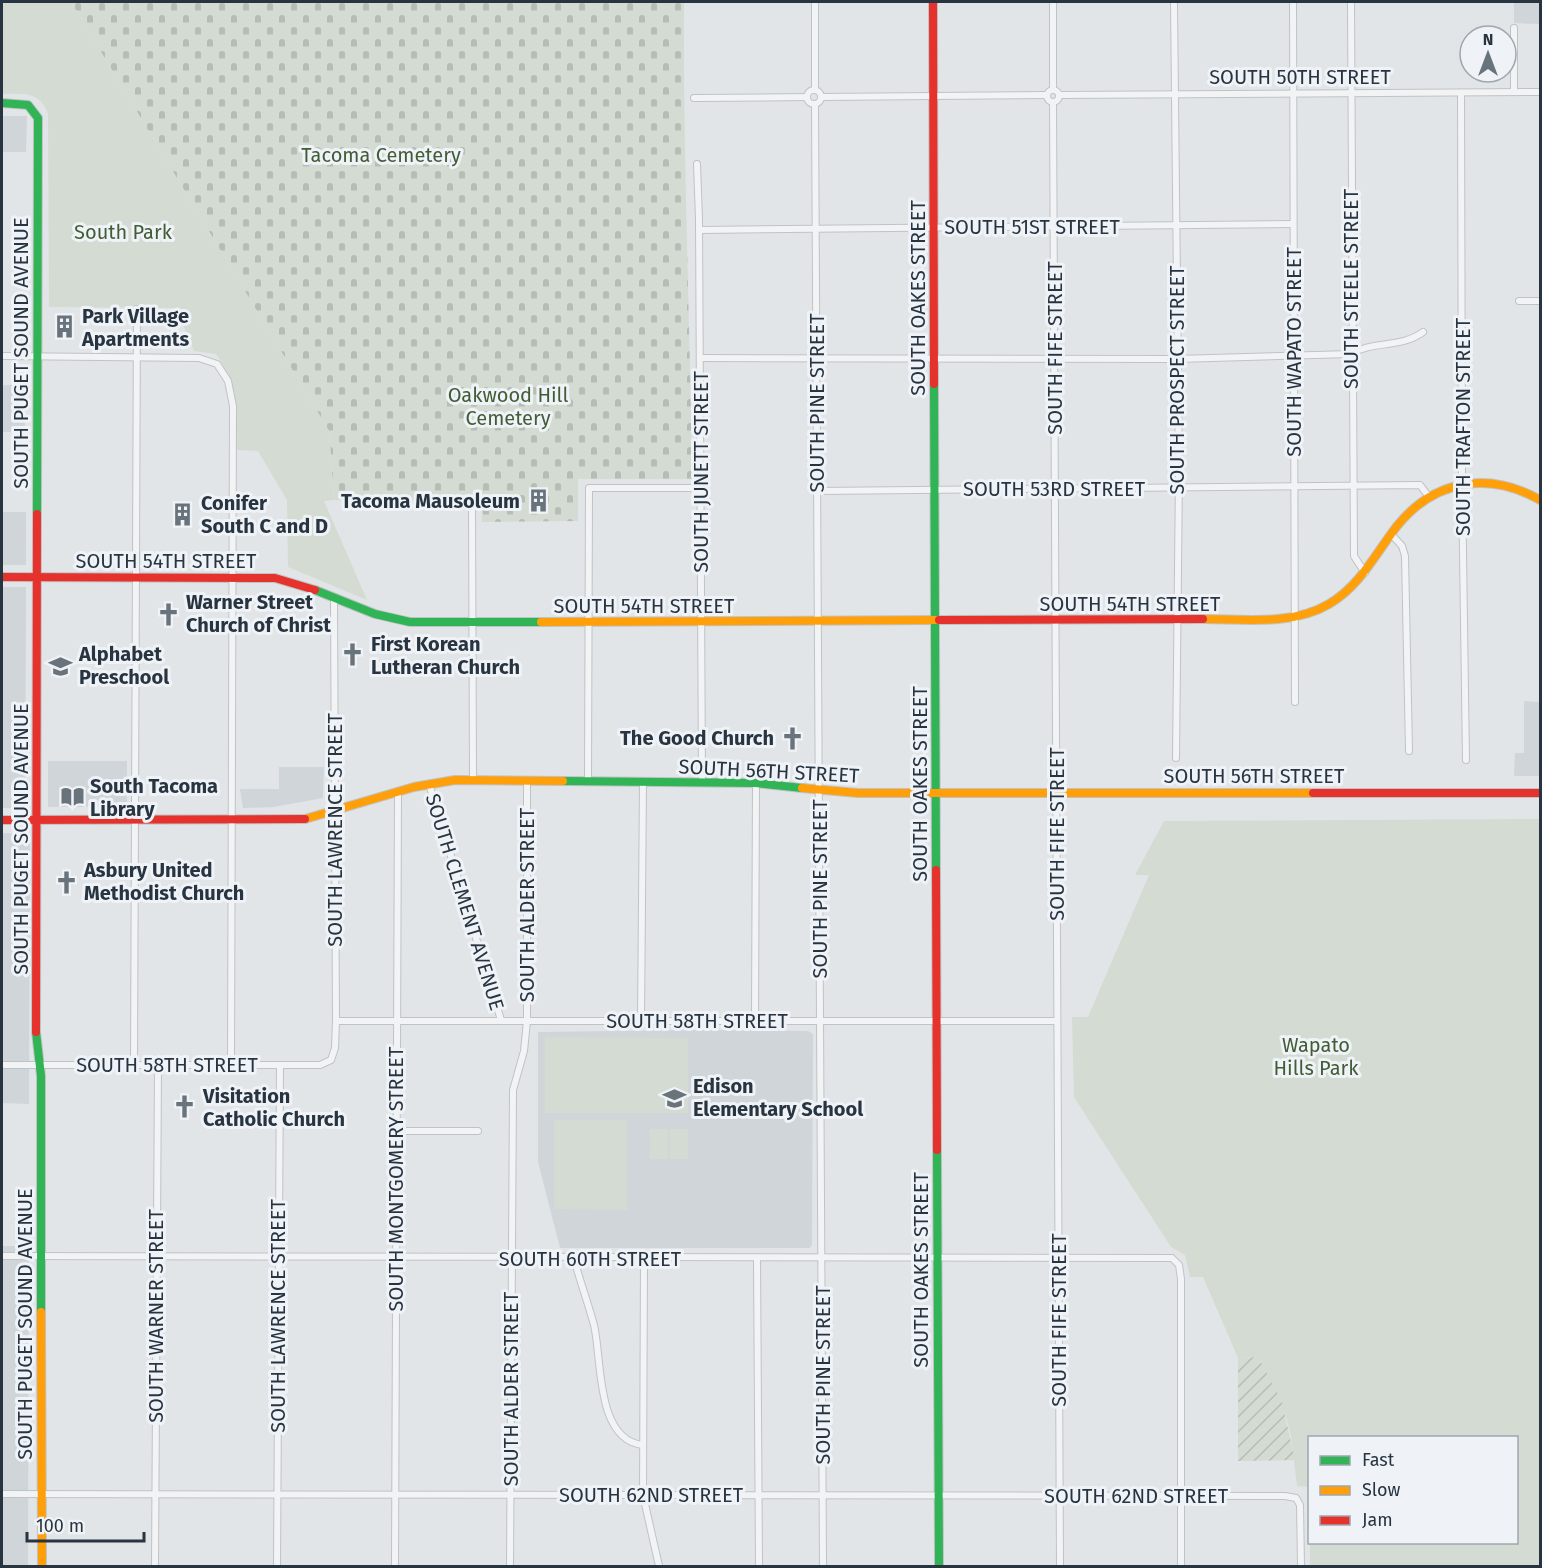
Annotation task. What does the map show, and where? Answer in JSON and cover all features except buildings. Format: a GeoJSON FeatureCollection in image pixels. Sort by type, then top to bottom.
{"type":"FeatureCollection","features":[{"type":"Feature","properties":{"kind":"street"},"geometry":{"type":"LineString","coordinates":[[815,2],[815,90],[821,97]]}},
{"type":"Feature","properties":{"kind":"street","name":"SOUTH OAKES STREET"},"geometry":{"type":"LineString","coordinates":[[933,2],[939,1566]]}},
{"type":"Feature","properties":{"kind":"street"},"geometry":{"type":"LineString","coordinates":[[1053,2],[1053,90]]}},
{"type":"Feature","properties":{"kind":"street","name":"SOUTH PROSPECT STREET"},"geometry":{"type":"LineString","coordinates":[[1174,2],[1178,227],[1176,758]]}},
{"type":"Feature","properties":{"kind":"street","name":"SOUTH WAPATO STREET"},"geometry":{"type":"LineString","coordinates":[[1293,2],[1295,702]]}},
{"type":"Feature","properties":{"kind":"street","name":"SOUTH STEELE STREET"},"geometry":{"type":"LineString","coordinates":[[1351,2],[1351,354],[1354,556],[1365,573]]}},
{"type":"Feature","properties":{"kind":"street"},"geometry":{"type":"LineString","coordinates":[[1514,84],[1514,92]]}},
{"type":"Feature","properties":{"kind":"street"},"geometry":{"type":"LineString","coordinates":[[807,97],[815,90]]}},
{"type":"Feature","properties":{"kind":"street"},"geometry":{"type":"LineString","coordinates":[[807,97],[811,103],[815,104],[821,97],[1047,95],[1053,90]]}},
{"type":"Feature","properties":{"kind":"street"},"geometry":{"type":"LineString","coordinates":[[1047,95],[1053,102],[1059,95],[1053,90]]}},
{"type":"Feature","properties":{"kind":"street","name":"SOUTH 50TH STREET"},"geometry":{"type":"LineString","coordinates":[[1059,95],[1540,92]]}},
{"type":"Feature","properties":{"kind":"street","name":"SOUTH TRAFTON STREET"},"geometry":{"type":"LineString","coordinates":[[1461,93],[1462,483],[1466,760]]}},
{"type":"Feature","properties":{"kind":"street"},"geometry":{"type":"LineString","coordinates":[[694,98],[807,97]]}},
{"type":"Feature","properties":{"kind":"street","name":"SOUTH FIFE STREET"},"geometry":{"type":"LineString","coordinates":[[1053,102],[1060,1566]]}},
{"type":"Feature","properties":{"kind":"street","name":"SOUTH PUGET SOUND AVENUE"},"geometry":{"type":"LineString","coordinates":[[2,103],[26,103],[36,111],[38,356],[36,1025],[40,1065],[42,1566]]}},
{"type":"Feature","properties":{"kind":"street","name":"SOUTH PINE STREET"},"geometry":{"type":"LineString","coordinates":[[815,104],[823,1566]]}},
{"type":"Feature","properties":{"kind":"street","name":"SOUTH JUNETT STREET"},"geometry":{"type":"LineString","coordinates":[[697,164],[702,781]]}},
{"type":"Feature","properties":{"kind":"street","name":"SOUTH 51ST STREET"},"geometry":{"type":"LineString","coordinates":[[699,230],[1178,227],[1293,224]]}},
{"type":"Feature","properties":{"kind":"street"},"geometry":{"type":"LineString","coordinates":[[1519,301],[1540,301]]}},
{"type":"Feature","properties":{"kind":"street"},"geometry":{"type":"LineString","coordinates":[[134,1065],[136,309]]}},
{"type":"Feature","properties":{"kind":"street"},"geometry":{"type":"LineString","coordinates":[[700,358],[1177,359],[1351,354],[1370,346],[1393,345],[1423,332]]}},
{"type":"Feature","properties":{"kind":"street"},"geometry":{"type":"LineString","coordinates":[[2,356],[199,358],[213,361],[221,368],[232,393],[231,1065]]}},
{"type":"Feature","properties":{"kind":"street"},"geometry":{"type":"LineString","coordinates":[[1462,483],[1479,481],[1507,484],[1540,500]]}},
{"type":"Feature","properties":{"kind":"street","name":"SOUTH 54TH STREET"},"geometry":{"type":"LineString","coordinates":[[2,577],[233,576],[283,580],[388,620],[818,622],[1294,618],[1328,605],[1346,592],[1365,573],[1391,534],[1412,510],[1429,497],[1462,483]]}},
{"type":"Feature","properties":{"kind":"street","name":"SOUTH 53RD STREET"},"geometry":{"type":"LineString","coordinates":[[817,491],[1295,488],[1420,484],[1429,497]]}},
{"type":"Feature","properties":{"kind":"street"},"geometry":{"type":"LineString","coordinates":[[588,782],[589,488],[700,488]]}},
{"type":"Feature","properties":{"kind":"street"},"geometry":{"type":"LineString","coordinates":[[472,503],[473,780]]}},
{"type":"Feature","properties":{"kind":"street"},"geometry":{"type":"LineString","coordinates":[[1391,534],[1402,546],[1405,556],[1409,751]]}},
{"type":"Feature","properties":{"kind":"street","name":"SOUTH LAWRENCE STREET"},"geometry":{"type":"LineString","coordinates":[[331,1060],[335,1048],[336,1021],[334,599]]}},
{"type":"Feature","properties":{"kind":"street","name":"SOUTH 56TH STREET"},"geometry":{"type":"LineString","coordinates":[[2,820],[135,822],[300,820],[429,784],[473,780],[702,781],[756,783],[819,790],[936,792],[1540,793]]}},
{"type":"Feature","properties":{"kind":"street","name":"SOUTH ALDER STREET"},"geometry":{"type":"LineString","coordinates":[[510,1566],[513,1089],[524,1051],[527,1021],[527,782]]}},
{"type":"Feature","properties":{"kind":"street"},"geometry":{"type":"LineString","coordinates":[[641,1021],[643,782]]}},
{"type":"Feature","properties":{"kind":"street"},"geometry":{"type":"LineString","coordinates":[[755,1021],[756,783]]}},
{"type":"Feature","properties":{"kind":"street","name":"SOUTH CLEMENT AVENUE"},"geometry":{"type":"LineString","coordinates":[[429,784],[501,1020]]}},
{"type":"Feature","properties":{"kind":"street","name":"SOUTH MONTGOMERY STREET"},"geometry":{"type":"LineString","coordinates":[[395,1566],[398,792]]}},
{"type":"Feature","properties":{"kind":"street","name":"SOUTH 58TH STREET"},"geometry":{"type":"LineString","coordinates":[[336,1021],[1058,1021]]}},
{"type":"Feature","properties":{"kind":"street","name":"SOUTH 58TH STREET"},"geometry":{"type":"LineString","coordinates":[[2,1065],[320,1065],[331,1060]]}},
{"type":"Feature","properties":{"kind":"street","name":"SOUTH WARNER STREET"},"geometry":{"type":"LineString","coordinates":[[155,1566],[158,1065]]}},
{"type":"Feature","properties":{"kind":"street","name":"SOUTH LAWRENCE STREET"},"geometry":{"type":"LineString","coordinates":[[277,1566],[280,1065]]}},
{"type":"Feature","properties":{"kind":"street"},"geometry":{"type":"LineString","coordinates":[[396,1131],[478,1131]]}},
{"type":"Feature","properties":{"kind":"street","name":"SOUTH 60TH STREET"},"geometry":{"type":"LineString","coordinates":[[2,1256],[1166,1258],[1176,1262],[1181,1279],[1181,1497]]}},
{"type":"Feature","properties":{"kind":"street"},"geometry":{"type":"LineString","coordinates":[[574,1258],[594,1324],[603,1391],[609,1414],[627,1438],[643,1445]]}},
{"type":"Feature","properties":{"kind":"street"},"geometry":{"type":"LineString","coordinates":[[644,1258],[644,1495],[659,1566]]}},
{"type":"Feature","properties":{"kind":"street"},"geometry":{"type":"LineString","coordinates":[[757,1259],[759,1566]]}},
{"type":"Feature","properties":{"kind":"street","name":"SOUTH 62ND STREET"},"geometry":{"type":"LineString","coordinates":[[2,1494],[1285,1496],[1299,1500],[1301,1566]]}},
{"type":"Feature","properties":{"kind":"street"},"geometry":{"type":"LineString","coordinates":[[1181,1497],[1181,1566]]}},
{"type":"Feature","properties":{"kind":"shaded area"},"geometry":{"type":"Polygon","coordinates":[[[1514,2],[1540,2],[1540,24],[1514,23],[1514,2]]]}},
{"type":"Feature","properties":{"kind":"shaded area"},"geometry":{"type":"Polygon","coordinates":[[[2,116],[27,116],[26,152],[2,152],[2,116]]]}},
{"type":"Feature","properties":{"kind":"shaded area"},"geometry":{"type":"Polygon","coordinates":[[[2,385],[25,385],[25,432],[2,432],[2,385]]]}},
{"type":"Feature","properties":{"kind":"shaded area"},"geometry":{"type":"Polygon","coordinates":[[[2,512],[26,512],[26,565],[2,565],[2,512]]]}},
{"type":"Feature","properties":{"kind":"shaded area"},"geometry":{"type":"Polygon","coordinates":[[[2,587],[26,587],[25,808],[2,808],[2,587]]]}},
{"type":"Feature","properties":{"kind":"shaded area"},"geometry":{"type":"Polygon","coordinates":[[[1524,701],[1540,702],[1540,776],[1514,776],[1515,753],[1524,753],[1524,701]]]}},
{"type":"Feature","properties":{"kind":"shaded area"},"geometry":{"type":"Polygon","coordinates":[[[48,761],[127,761],[127,807],[48,807],[48,761]]]}},
{"type":"Feature","properties":{"kind":"shaded area"},"geometry":{"type":"Polygon","coordinates":[[[279,767],[324,767],[323,798],[274,807],[243,808],[240,789],[279,789],[279,767]]]}},
{"type":"Feature","properties":{"kind":"shaded area"},"geometry":{"type":"Polygon","coordinates":[[[2,833],[30,834],[29,1104],[2,1103],[2,833]]]}},
{"type":"Feature","properties":{"kind":"shaded area","name":"Edison Elementary School"},"geometry":{"type":"Polygon","coordinates":[[[808,1031],[813,1034],[812,1245],[810,1248],[560,1248],[538,1162],[538,1032],[808,1031]]]}},
{"type":"Feature","properties":{"kind":"shaded area"},"geometry":{"type":"Polygon","coordinates":[[[2,1246],[29,1246],[28,1566],[2,1566],[2,1246]]]}},
{"type":"Feature","properties":{"kind":"green space","name":"South Park"},"geometry":{"type":"Polygon","coordinates":[[[2,2],[71,2],[329,431],[334,500],[324,501],[367,600],[288,567],[287,500],[258,451],[237,450],[235,400],[224,366],[216,354],[194,351],[176,308],[49,307],[48,114],[40,101],[30,95],[2,94],[2,2]]]}},
{"type":"Feature","properties":{"kind":"green space","name":"Tacoma Cemetery"},"geometry":{"type":"Polygon","coordinates":[[[71,2],[684,2],[692,479],[578,479],[578,521],[482,522],[481,503],[334,500],[329,431],[71,2]]]}},
{"type":"Feature","properties":{"kind":"green space","name":"Wapato Hills Park"},"geometry":{"type":"Polygon","coordinates":[[[1540,819],[1540,1566],[1310,1566],[1310,1544],[1518,1544],[1518,1436],[1308,1436],[1308,1487],[1297,1486],[1291,1436],[1285,1413],[1258,1357],[1238,1358],[1203,1277],[1190,1277],[1185,1255],[1171,1247],[1074,1097],[1072,1017],[1088,1017],[1149,875],[1135,875],[1164,821],[1540,819]]]}},
{"type":"Feature","properties":{"kind":"green space"},"geometry":{"type":"Polygon","coordinates":[[[545,1037],[688,1038],[688,1113],[545,1113],[545,1037]]]}},
{"type":"Feature","properties":{"kind":"green space"},"geometry":{"type":"Polygon","coordinates":[[[554,1120],[627,1120],[627,1210],[554,1209],[554,1120]]]}},
{"type":"Feature","properties":{"kind":"green space"},"geometry":{"type":"Polygon","coordinates":[[[650,1129],[668,1129],[668,1159],[650,1159],[650,1129]]]}},
{"type":"Feature","properties":{"kind":"green space"},"geometry":{"type":"Polygon","coordinates":[[[670,1129],[688,1129],[688,1159],[670,1159],[670,1129]]]}},
{"type":"Feature","properties":{"kind":"green space"},"geometry":{"type":"Polygon","coordinates":[[[1258,1357],[1282,1402],[1295,1460],[1238,1461],[1238,1358],[1258,1357]]]}},
{"type":"Feature","properties":{"kind":"traffic: fast"},"geometry":{"type":"LineString","coordinates":[[2,103],[28,105],[38,118],[37,514]]}},
{"type":"Feature","properties":{"kind":"traffic: fast"},"geometry":{"type":"LineString","coordinates":[[934,384],[936,870]]}},
{"type":"Feature","properties":{"kind":"traffic: fast"},"geometry":{"type":"LineString","coordinates":[[315,590],[375,614],[410,622],[541,622]]}},
{"type":"Feature","properties":{"kind":"traffic: fast"},"geometry":{"type":"LineString","coordinates":[[563,781],[756,783],[802,788]]}},
{"type":"Feature","properties":{"kind":"traffic: fast"},"geometry":{"type":"LineString","coordinates":[[36,1032],[41,1076],[41,1312]]}},
{"type":"Feature","properties":{"kind":"traffic: fast"},"geometry":{"type":"LineString","coordinates":[[937,1150],[939,1566]]}},
{"type":"Feature","properties":{"kind":"traffic: slow"},"geometry":{"type":"LineString","coordinates":[[1203,619],[1268,620],[1299,616],[1329,604],[1359,579],[1397,526],[1412,510],[1445,489],[1482,483],[1501,485],[1540,500]]}},
{"type":"Feature","properties":{"kind":"traffic: slow"},"geometry":{"type":"LineString","coordinates":[[541,622],[939,620]]}},
{"type":"Feature","properties":{"kind":"traffic: slow"},"geometry":{"type":"LineString","coordinates":[[305,819],[414,787],[455,780],[563,781]]}},
{"type":"Feature","properties":{"kind":"traffic: slow"},"geometry":{"type":"LineString","coordinates":[[802,788],[858,793],[1313,793]]}},
{"type":"Feature","properties":{"kind":"traffic: slow"},"geometry":{"type":"LineString","coordinates":[[41,1312],[42,1566]]}},
{"type":"Feature","properties":{"kind":"traffic: jam"},"geometry":{"type":"LineString","coordinates":[[933,2],[934,384]]}},
{"type":"Feature","properties":{"kind":"traffic: jam"},"geometry":{"type":"LineString","coordinates":[[36,1032],[37,514]]}},
{"type":"Feature","properties":{"kind":"traffic: jam"},"geometry":{"type":"LineString","coordinates":[[2,577],[275,578],[315,590]]}},
{"type":"Feature","properties":{"kind":"traffic: jam"},"geometry":{"type":"LineString","coordinates":[[939,620],[1203,619]]}},
{"type":"Feature","properties":{"kind":"traffic: jam"},"geometry":{"type":"LineString","coordinates":[[1313,793],[1540,793]]}},
{"type":"Feature","properties":{"kind":"traffic: jam"},"geometry":{"type":"LineString","coordinates":[[2,820],[305,819]]}},
{"type":"Feature","properties":{"kind":"traffic: jam"},"geometry":{"type":"LineString","coordinates":[[936,870],[937,1150]]}},
{"type":"Feature","properties":{"kind":"place","name":"Park Village Apartments"},"geometry":{"type":"Point","coordinates":[64,327]}},
{"type":"Feature","properties":{"kind":"place","name":"Tacoma Mausoleum"},"geometry":{"type":"Point","coordinates":[538,501]}},
{"type":"Feature","properties":{"kind":"place","name":"Conifer South C and D"},"geometry":{"type":"Point","coordinates":[183,515]}},
{"type":"Feature","properties":{"kind":"place","name":"Warner Street Church of Christ"},"geometry":{"type":"Point","coordinates":[168,614]}},
{"type":"Feature","properties":{"kind":"place","name":"First Korean Lutheran Church"},"geometry":{"type":"Point","coordinates":[353,655]}},
{"type":"Feature","properties":{"kind":"place","name":"Alphabet Preschool"},"geometry":{"type":"Point","coordinates":[61,666]}},
{"type":"Feature","properties":{"kind":"place","name":"The Good Church"},"geometry":{"type":"Point","coordinates":[792,738]}},
{"type":"Feature","properties":{"kind":"place","name":"South Tacoma Library"},"geometry":{"type":"Point","coordinates":[72,797]}},
{"type":"Feature","properties":{"kind":"place","name":"Asbury United Methodist Church"},"geometry":{"type":"Point","coordinates":[66,882]}},
{"type":"Feature","properties":{"kind":"place","name":"Edison Elementary School"},"geometry":{"type":"Point","coordinates":[675,1098]}},
{"type":"Feature","properties":{"kind":"place","name":"Visitation Catholic Church"},"geometry":{"type":"Point","coordinates":[185,1107]}},
{"type":"Feature","properties":{"kind":"park label","name":"Oakwood Hill Cemetery"},"geometry":{"type":"Point","coordinates":[508,406]}}]}
